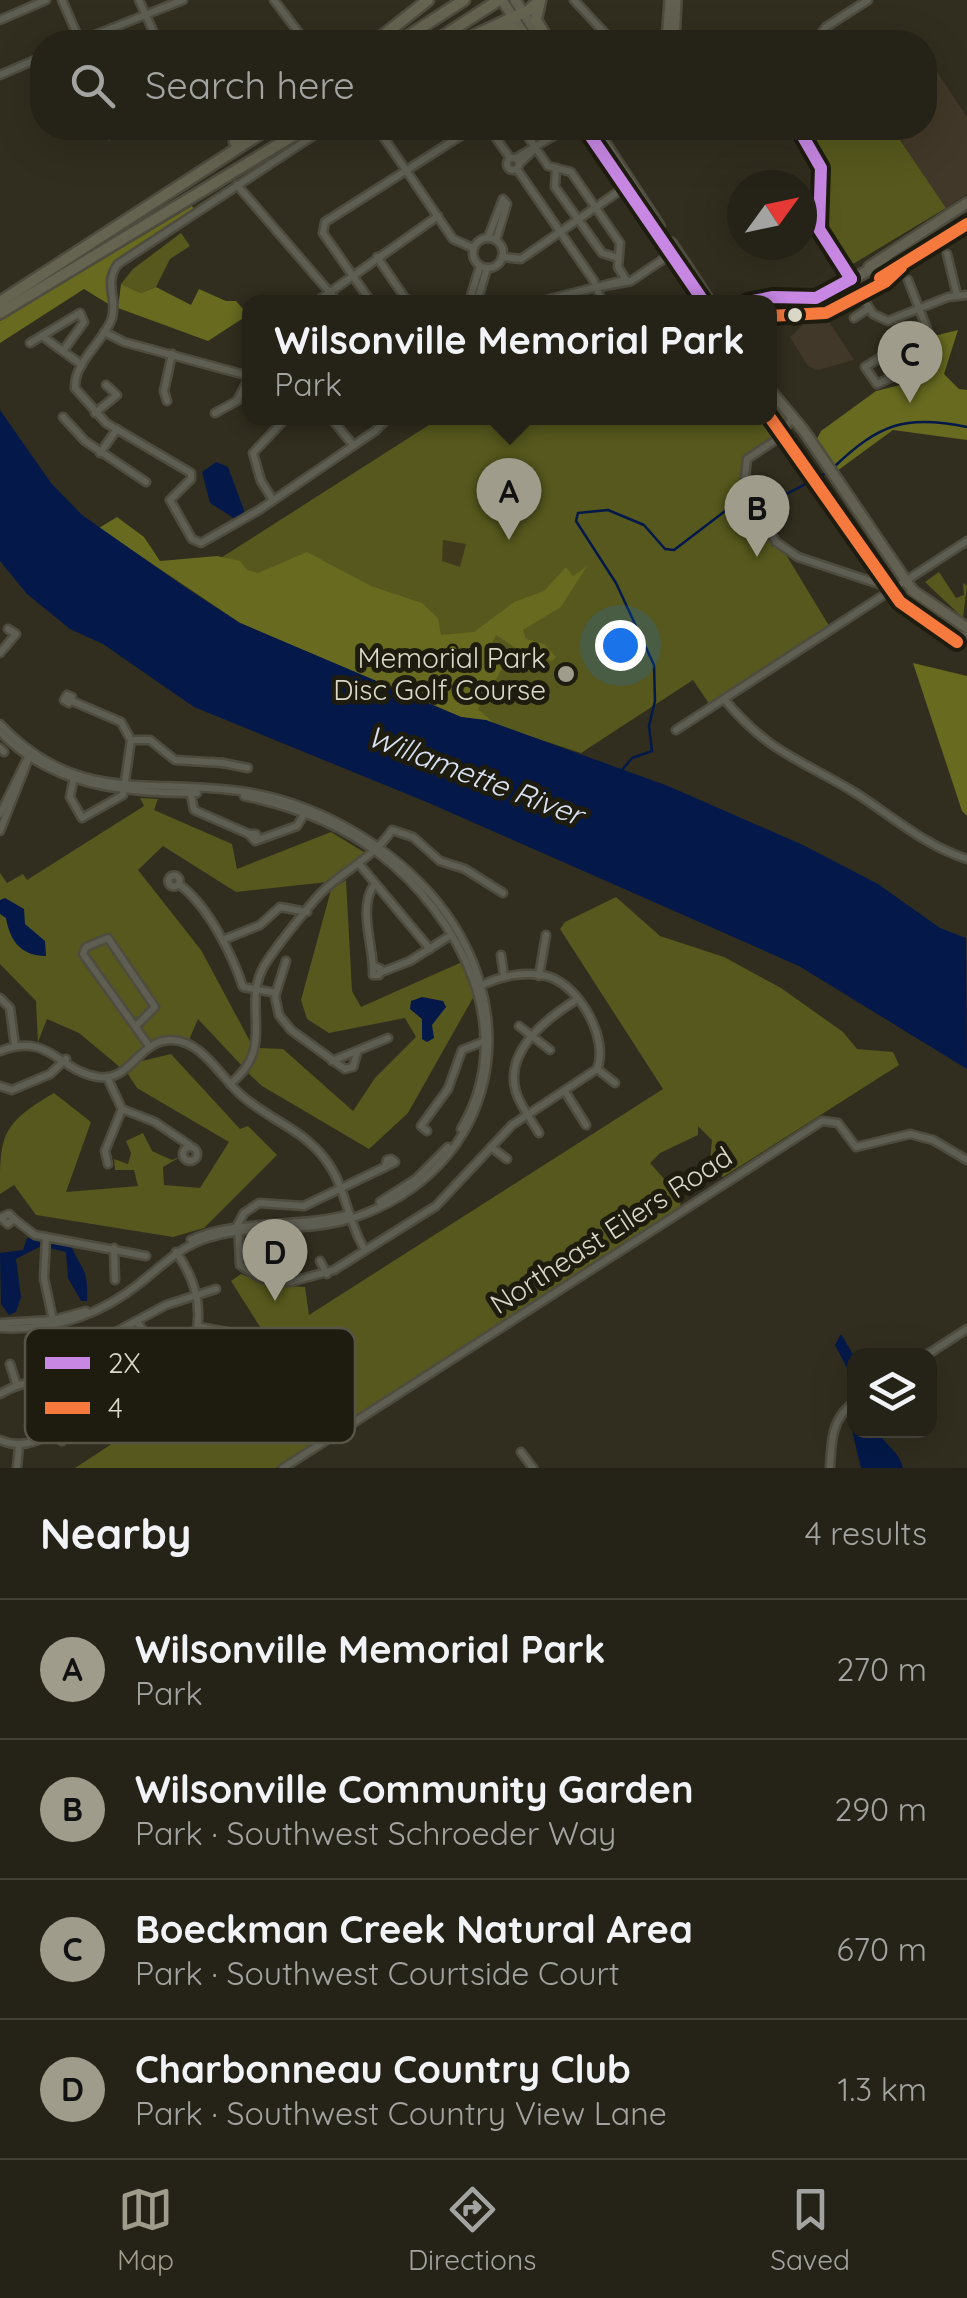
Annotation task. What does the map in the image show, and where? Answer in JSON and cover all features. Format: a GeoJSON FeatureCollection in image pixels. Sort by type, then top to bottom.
{"type":"FeatureCollection","features":[{"type":"Feature","properties":{"kind":"highway"},"geometry":{"type":"LineString","coordinates":[[390,30],[428,0]]}},
{"type":"Feature","properties":{"kind":"highway"},"geometry":{"type":"LineString","coordinates":[[418,30],[464,0]]}},
{"type":"Feature","properties":{"kind":"highway"},"geometry":{"type":"LineString","coordinates":[[483,30],[540,0]]}},
{"type":"Feature","properties":{"kind":"highway"},"geometry":{"type":"LineString","coordinates":[[540,0],[536,20],[541,30]]}},
{"type":"Feature","properties":{"kind":"highway"},"geometry":{"type":"LineString","coordinates":[[453,30],[498,2]]}},
{"type":"Feature","properties":{"kind":"highway"},"geometry":{"type":"LineString","coordinates":[[493,25],[514,30]]}},
{"type":"Feature","properties":{"kind":"highway"},"geometry":{"type":"LineString","coordinates":[[196,174],[239,140]]}},
{"type":"Feature","properties":{"kind":"highway"},"geometry":{"type":"LineString","coordinates":[[0,302],[249,140]]}},
{"type":"Feature","properties":{"kind":"highway"},"geometry":{"type":"LineString","coordinates":[[0,314],[286,140]]}},
{"type":"Feature","properties":{"kind":"main road"},"geometry":{"type":"LineString","coordinates":[[515,0],[522,30]]}},
{"type":"Feature","properties":{"kind":"main road"},"geometry":{"type":"LineString","coordinates":[[672,30],[673,0]]}},
{"type":"Feature","properties":{"kind":"main road"},"geometry":{"type":"LineString","coordinates":[[498,2],[534,30]]}},
{"type":"Feature","properties":{"kind":"main road"},"geometry":{"type":"LineString","coordinates":[[593,140],[673,252]]}},
{"type":"Feature","properties":{"kind":"main road"},"geometry":{"type":"LineString","coordinates":[[603,140],[702,295]]}},
{"type":"Feature","properties":{"kind":"main road"},"geometry":{"type":"LineString","coordinates":[[777,297],[816,298],[967,203]]}},
{"type":"Feature","properties":{"kind":"main road"},"geometry":{"type":"LineString","coordinates":[[777,400],[804,431],[905,581],[930,607],[966,628]]}},
{"type":"Feature","properties":{"kind":"street"},"geometry":{"type":"LineString","coordinates":[[0,20],[46,0]]}},
{"type":"Feature","properties":{"kind":"street"},"geometry":{"type":"LineString","coordinates":[[62,0],[74,30]]}},
{"type":"Feature","properties":{"kind":"street"},"geometry":{"type":"LineString","coordinates":[[139,0],[153,30]]}},
{"type":"Feature","properties":{"kind":"street"},"geometry":{"type":"LineString","coordinates":[[108,30],[183,0]]}},
{"type":"Feature","properties":{"kind":"street"},"geometry":{"type":"LineString","coordinates":[[274,0],[297,30]]}},
{"type":"Feature","properties":{"kind":"street"},"geometry":{"type":"LineString","coordinates":[[574,0],[602,30]]}},
{"type":"Feature","properties":{"kind":"street"},"geometry":{"type":"LineString","coordinates":[[824,30],[868,0]]}},
{"type":"Feature","properties":{"kind":"street"},"geometry":{"type":"LineString","coordinates":[[0,75],[30,62]]}},
{"type":"Feature","properties":{"kind":"street"},"geometry":{"type":"LineString","coordinates":[[307,140],[116,267],[109,284],[113,312],[75,380],[77,394],[95,414],[180,466],[192,478],[173,492],[170,502],[196,542],[210,541],[380,425]]}},
{"type":"Feature","properties":{"kind":"street"},"geometry":{"type":"LineString","coordinates":[[389,140],[453,238],[473,248],[483,267],[478,295]]}},
{"type":"Feature","properties":{"kind":"street"},"geometry":{"type":"LineString","coordinates":[[366,295],[322,226],[454,140]]}},
{"type":"Feature","properties":{"kind":"street"},"geometry":{"type":"LineString","coordinates":[[498,140],[601,295]]}},
{"type":"Feature","properties":{"kind":"street"},"geometry":{"type":"LineString","coordinates":[[530,140],[548,166],[571,172],[596,207],[620,243],[618,267],[626,280]]}},
{"type":"Feature","properties":{"kind":"street"},"geometry":{"type":"LineString","coordinates":[[516,162],[548,140]]}},
{"type":"Feature","properties":{"kind":"street"},"geometry":{"type":"LineString","coordinates":[[805,140],[821,168],[820,229],[878,319],[888,322],[957,295],[967,295]]}},
{"type":"Feature","properties":{"kind":"street"},"geometry":{"type":"LineString","coordinates":[[556,168],[554,184],[578,220],[604,255],[618,258]]}},
{"type":"Feature","properties":{"kind":"street"},"geometry":{"type":"LineString","coordinates":[[237,185],[288,250],[310,266],[333,295]]}},
{"type":"Feature","properties":{"kind":"street"},"geometry":{"type":"LineString","coordinates":[[472,295],[483,267],[502,257],[521,259],[625,187]]}},
{"type":"Feature","properties":{"kind":"street"},"geometry":{"type":"LineString","coordinates":[[473,248],[492,239],[507,205],[503,198],[492,239],[502,257]]}},
{"type":"Feature","properties":{"kind":"street"},"geometry":{"type":"LineString","coordinates":[[325,295],[438,216]]}},
{"type":"Feature","properties":{"kind":"street"},"geometry":{"type":"LineString","coordinates":[[564,295],[626,280],[673,252]]}},
{"type":"Feature","properties":{"kind":"street"},"geometry":{"type":"LineString","coordinates":[[947,254],[957,295]]}},
{"type":"Feature","properties":{"kind":"street"},"geometry":{"type":"LineString","coordinates":[[377,258],[403,295]]}},
{"type":"Feature","properties":{"kind":"street"},"geometry":{"type":"LineString","coordinates":[[898,374],[877,384],[865,366],[926,331],[908,280]]}},
{"type":"Feature","properties":{"kind":"street"},"geometry":{"type":"LineString","coordinates":[[854,318],[869,308]]}},
{"type":"Feature","properties":{"kind":"street"},"geometry":{"type":"LineString","coordinates":[[30,343],[76,314],[83,315],[82,326],[64,351]]}},
{"type":"Feature","properties":{"kind":"street"},"geometry":{"type":"LineString","coordinates":[[104,332],[124,342],[242,375]]}},
{"type":"Feature","properties":{"kind":"street"},"geometry":{"type":"LineString","coordinates":[[42,336],[82,365]]}},
{"type":"Feature","properties":{"kind":"street"},"geometry":{"type":"LineString","coordinates":[[166,401],[164,391],[172,354]]}},
{"type":"Feature","properties":{"kind":"street"},"geometry":{"type":"LineString","coordinates":[[95,414],[117,395],[106,384]]}},
{"type":"Feature","properties":{"kind":"street"},"geometry":{"type":"LineString","coordinates":[[215,413],[236,401],[242,390]]}},
{"type":"Feature","properties":{"kind":"street"},"geometry":{"type":"LineString","coordinates":[[790,413],[780,437],[747,459],[742,477],[776,542],[798,558],[894,590]]}},
{"type":"Feature","properties":{"kind":"street"},"geometry":{"type":"LineString","coordinates":[[62,418],[100,452],[146,482]]}},
{"type":"Feature","properties":{"kind":"street"},"geometry":{"type":"LineString","coordinates":[[273,500],[261,481],[254,453],[280,425]]}},
{"type":"Feature","properties":{"kind":"street"},"geometry":{"type":"LineString","coordinates":[[336,425],[353,446]]}},
{"type":"Feature","properties":{"kind":"street"},"geometry":{"type":"LineString","coordinates":[[100,452],[116,429]]}},
{"type":"Feature","properties":{"kind":"street"},"geometry":{"type":"LineString","coordinates":[[676,730],[967,541]]}},
{"type":"Feature","properties":{"kind":"street"},"geometry":{"type":"LineString","coordinates":[[956,634],[966,628]]}},
{"type":"Feature","properties":{"kind":"street"},"geometry":{"type":"LineString","coordinates":[[0,653],[16,634],[8,629]]}},
{"type":"Feature","properties":{"kind":"street"},"geometry":{"type":"LineString","coordinates":[[724,699],[770,747],[854,792],[946,852],[967,859]]}},
{"type":"Feature","properties":{"kind":"street"},"geometry":{"type":"LineString","coordinates":[[72,701],[122,722],[131,740],[121,798],[82,818],[70,797],[74,778]]}},
{"type":"Feature","properties":{"kind":"street"},"geometry":{"type":"LineString","coordinates":[[0,724],[29,757]]}},
{"type":"Feature","properties":{"kind":"street"},"geometry":{"type":"LineString","coordinates":[[0,732],[29,757],[74,778],[248,796],[306,811],[378,850],[421,892],[454,933],[479,986],[487,1041],[478,1105],[454,1146],[406,1192],[351,1216],[212,1232],[114,1298],[54,1323],[0,1325]]}},
{"type":"Feature","properties":{"kind":"street"},"geometry":{"type":"LineString","coordinates":[[131,740],[150,740],[176,760],[248,768]]}},
{"type":"Feature","properties":{"kind":"street"},"geometry":{"type":"LineString","coordinates":[[0,814],[29,757]]}},
{"type":"Feature","properties":{"kind":"street"},"geometry":{"type":"LineString","coordinates":[[0,832],[29,757]]}},
{"type":"Feature","properties":{"kind":"street"},"geometry":{"type":"LineString","coordinates":[[190,791],[197,812],[256,834],[259,839],[292,828],[306,811]]}},
{"type":"Feature","properties":{"kind":"street"},"geometry":{"type":"LineString","coordinates":[[230,1084],[247,1066],[256,1044],[257,990],[265,964],[324,890],[378,850],[392,830],[420,841],[440,861],[465,869],[503,894]]}},
{"type":"Feature","properties":{"kind":"street"},"geometry":{"type":"LineString","coordinates":[[360,865],[404,913],[430,949]]}},
{"type":"Feature","properties":{"kind":"street"},"geometry":{"type":"LineString","coordinates":[[374,884],[368,898],[373,974],[430,949],[454,933]]}},
{"type":"Feature","properties":{"kind":"street"},"geometry":{"type":"LineString","coordinates":[[180,885],[196,899],[230,949],[243,987],[276,993]]}},
{"type":"Feature","properties":{"kind":"street"},"geometry":{"type":"LineString","coordinates":[[221,940],[260,925],[276,909],[292,906],[307,912]]}},
{"type":"Feature","properties":{"kind":"street"},"geometry":{"type":"LineString","coordinates":[[539,976],[546,935]]}},
{"type":"Feature","properties":{"kind":"street"},"geometry":{"type":"LineString","coordinates":[[137,1025],[155,1007],[108,938],[86,947],[83,954],[150,1046]]}},
{"type":"Feature","properties":{"kind":"street"},"geometry":{"type":"LineString","coordinates":[[230,949],[233,938]]}},
{"type":"Feature","properties":{"kind":"street"},"geometry":{"type":"LineString","coordinates":[[501,955],[504,976]]}},
{"type":"Feature","properties":{"kind":"street"},"geometry":{"type":"LineString","coordinates":[[286,962],[276,993],[277,1010],[286,1026],[349,1069],[356,1052]]}},
{"type":"Feature","properties":{"kind":"street"},"geometry":{"type":"LineString","coordinates":[[385,1168],[300,1207],[254,1205],[240,1216],[237,1231],[242,1268],[278,1280],[306,1280],[327,1274],[443,1200],[490,1147],[528,1114],[566,1094],[597,1070],[602,1056],[600,1038],[564,986],[539,976],[504,976],[479,986]]}},
{"type":"Feature","properties":{"kind":"street"},"geometry":{"type":"LineString","coordinates":[[0,998],[10,1008],[14,1046]]}},
{"type":"Feature","properties":{"kind":"street"},"geometry":{"type":"LineString","coordinates":[[539,1134],[514,1081],[519,1059],[532,1036],[576,1000]]}},
{"type":"Feature","properties":{"kind":"street"},"geometry":{"type":"LineString","coordinates":[[519,1026],[550,1050]]}},
{"type":"Feature","properties":{"kind":"street"},"geometry":{"type":"LineString","coordinates":[[332,1060],[388,1038]]}},
{"type":"Feature","properties":{"kind":"street"},"geometry":{"type":"LineString","coordinates":[[0,1051],[14,1046],[43,1047],[91,1075],[107,1078],[126,1070],[150,1046],[167,1040],[189,1044],[230,1084],[312,1144],[342,1191],[365,1250]]}},
{"type":"Feature","properties":{"kind":"street"},"geometry":{"type":"LineString","coordinates":[[430,1118],[448,1089],[462,1050],[487,1041]]}},
{"type":"Feature","properties":{"kind":"street"},"geometry":{"type":"LineString","coordinates":[[0,1086],[12,1090],[50,1074],[66,1059]]}},
{"type":"Feature","properties":{"kind":"street"},"geometry":{"type":"LineString","coordinates":[[597,1070],[615,1084]]}},
{"type":"Feature","properties":{"kind":"street"},"geometry":{"type":"LineString","coordinates":[[107,1078],[122,1109],[189,1145]]}},
{"type":"Feature","properties":{"kind":"street"},"geometry":{"type":"LineString","coordinates":[[566,1094],[586,1125]]}},
{"type":"Feature","properties":{"kind":"street"},"geometry":{"type":"LineString","coordinates":[[108,1164],[105,1151],[122,1109]]}},
{"type":"Feature","properties":{"kind":"street","name":"Northeast Eilers Road"},"geometry":{"type":"LineString","coordinates":[[355,1422],[815,1125],[834,1121],[856,1148],[903,1134],[926,1136],[967,1160]]}},
{"type":"Feature","properties":{"kind":"street"},"geometry":{"type":"LineString","coordinates":[[490,1147],[508,1159]]}},
{"type":"Feature","properties":{"kind":"street"},"geometry":{"type":"LineString","coordinates":[[0,1218],[8,1224],[14,1219],[28,1233],[46,1238],[146,1256]]}},
{"type":"Feature","properties":{"kind":"street"},"geometry":{"type":"LineString","coordinates":[[46,1238],[43,1268],[54,1323]]}},
{"type":"Feature","properties":{"kind":"street"},"geometry":{"type":"LineString","coordinates":[[114,1248],[115,1280]]}},
{"type":"Feature","properties":{"kind":"street"},"geometry":{"type":"LineString","coordinates":[[177,1252],[198,1294],[199,1327],[205,1328]]}},
{"type":"Feature","properties":{"kind":"street"},"geometry":{"type":"LineString","coordinates":[[320,1262],[327,1274]]}},
{"type":"Feature","properties":{"kind":"street"},"geometry":{"type":"LineString","coordinates":[[278,1280],[280,1264]]}},
{"type":"Feature","properties":{"kind":"street"},"geometry":{"type":"LineString","coordinates":[[128,1328],[166,1305],[216,1289]]}},
{"type":"Feature","properties":{"kind":"street"},"geometry":{"type":"LineString","coordinates":[[138,1323],[141,1328]]}},
{"type":"Feature","properties":{"kind":"street"},"geometry":{"type":"LineString","coordinates":[[937,1348],[967,1329]]}},
{"type":"Feature","properties":{"kind":"street"},"geometry":{"type":"LineString","coordinates":[[10,1364],[17,1386]]}},
{"type":"Feature","properties":{"kind":"street"},"geometry":{"type":"LineString","coordinates":[[0,1394],[25,1386]]}},
{"type":"Feature","properties":{"kind":"street"},"geometry":{"type":"LineString","coordinates":[[830,1468],[831,1440],[841,1411],[847,1407]]}},
{"type":"Feature","properties":{"kind":"street"},"geometry":{"type":"LineString","coordinates":[[0,1440],[19,1446],[26,1443]]}},
{"type":"Feature","properties":{"kind":"street","name":"Northeast Eilers Road"},"geometry":{"type":"LineString","coordinates":[[283,1468],[322,1443]]}},
{"type":"Feature","properties":{"kind":"street"},"geometry":{"type":"LineString","coordinates":[[17,1468],[19,1446]]}},
{"type":"Feature","properties":{"kind":"street"},"geometry":{"type":"LineString","coordinates":[[521,1452],[532,1468]]}},
{"type":"Feature","properties":{"kind":"shaded area"},"geometry":{"type":"Polygon","coordinates":[[[937,72],[967,117],[967,194],[946,208],[901,140],[937,140],[937,72]]]}},
{"type":"Feature","properties":{"kind":"shaded area"},"geometry":{"type":"Polygon","coordinates":[[[812,140],[900,140],[946,208],[848,267],[825,228],[826,163],[812,140]]]}},
{"type":"Feature","properties":{"kind":"shaded area"},"geometry":{"type":"Polygon","coordinates":[[[192,206],[194,209],[113,266],[107,279],[110,305],[84,289],[0,343],[0,321],[192,206]]]}},
{"type":"Feature","properties":{"kind":"shaded area"},"geometry":{"type":"Polygon","coordinates":[[[181,233],[190,246],[170,259],[156,287],[141,293],[121,284],[133,269],[181,233]]]}},
{"type":"Feature","properties":{"kind":"shaded area"},"geometry":{"type":"Polygon","coordinates":[[[121,284],[141,293],[156,287],[191,305],[199,289],[226,301],[236,301],[242,308],[242,319],[208,341],[118,308],[121,284]]]}},
{"type":"Feature","properties":{"kind":"shaded area"},"geometry":{"type":"Polygon","coordinates":[[[823,302],[826,317],[854,360],[818,370],[808,366],[790,337],[802,326],[795,304],[823,302]]]}},
{"type":"Feature","properties":{"kind":"shaded area"},"geometry":{"type":"Polygon","coordinates":[[[958,330],[944,374],[959,389],[967,390],[967,440],[893,430],[837,471],[817,439],[821,431],[876,391],[912,382],[926,338],[958,330]]]}},
{"type":"Feature","properties":{"kind":"shaded area"},"geometry":{"type":"Polygon","coordinates":[[[777,407],[787,418],[778,436],[744,459],[740,483],[774,533],[771,546],[782,548],[831,629],[710,705],[693,680],[581,753],[507,729],[183,582],[429,425],[777,425],[777,407]]]}},
{"type":"Feature","properties":{"kind":"shaded area"},"geometry":{"type":"Polygon","coordinates":[[[117,517],[144,537],[160,561],[217,556],[240,561],[247,570],[258,573],[307,552],[371,586],[422,603],[438,618],[441,635],[474,632],[514,602],[544,591],[566,567],[573,576],[587,566],[561,607],[523,630],[526,639],[544,644],[556,657],[552,661],[517,649],[496,635],[491,645],[502,669],[478,709],[495,724],[461,717],[240,623],[99,528],[117,517]]]}},
{"type":"Feature","properties":{"kind":"shaded area"},"geometry":{"type":"Polygon","coordinates":[[[939,572],[956,598],[964,595],[963,583],[967,586],[963,618],[925,582],[939,572]]]}},
{"type":"Feature","properties":{"kind":"shaded area"},"geometry":{"type":"Polygon","coordinates":[[[913,663],[967,676],[967,816],[962,811],[913,663]]]}},
{"type":"Feature","properties":{"kind":"shaded area"},"geometry":{"type":"Polygon","coordinates":[[[140,798],[158,799],[154,810],[232,844],[237,869],[331,832],[367,854],[328,882],[236,892],[163,846],[138,870],[201,950],[252,1045],[242,1066],[198,1019],[189,1040],[153,1039],[121,1068],[79,1033],[47,1019],[38,1042],[36,1001],[0,964],[0,873],[7,883],[23,874],[27,880],[144,806],[140,798]]]}},
{"type":"Feature","properties":{"kind":"shaded area"},"geometry":{"type":"Polygon","coordinates":[[[346,880],[352,991],[361,1007],[462,962],[474,996],[408,1113],[369,1149],[262,1086],[248,1073],[259,1048],[283,1049],[353,1111],[375,1078],[416,1037],[405,1018],[329,1033],[307,1019],[301,1000],[331,890],[346,880]]]}},
{"type":"Feature","properties":{"kind":"shaded area"},"geometry":{"type":"Polygon","coordinates":[[[616,897],[660,936],[724,957],[781,988],[843,1032],[857,1049],[893,1052],[899,1065],[723,1177],[709,1171],[712,1140],[698,1126],[698,1135],[660,1153],[650,1163],[681,1198],[680,1207],[355,1417],[355,1328],[261,1328],[231,1281],[241,1274],[269,1285],[305,1287],[309,1315],[663,1089],[560,929],[565,922],[616,897]]]}},
{"type":"Feature","properties":{"kind":"shaded area"},"geometry":{"type":"Polygon","coordinates":[[[171,1054],[240,1129],[248,1126],[277,1155],[204,1228],[173,1237],[36,1215],[14,1185],[0,1194],[1,1158],[7,1133],[23,1114],[54,1093],[91,1122],[66,1192],[138,1186],[134,1170],[115,1170],[114,1159],[128,1164],[131,1153],[126,1141],[143,1133],[152,1151],[172,1160],[182,1156],[163,1167],[164,1185],[200,1188],[229,1142],[137,1088],[128,1074],[138,1062],[171,1054]]]}},
{"type":"Feature","properties":{"kind":"shaded area"},"geometry":{"type":"Polygon","coordinates":[[[113,1443],[315,1443],[276,1468],[75,1468],[113,1443]]]}},
{"type":"Feature","properties":{"kind":"sand"},"geometry":{"type":"Polygon","coordinates":[[[443,540],[466,544],[460,567],[442,561],[443,540]]]}},
{"type":"Feature","properties":{"kind":"water","name":"Willamette River"},"geometry":{"type":"Polygon","coordinates":[[[0,410],[51,483],[82,515],[240,623],[461,717],[486,720],[668,786],[803,845],[878,884],[940,928],[966,938],[967,1069],[799,966],[429,803],[194,707],[103,644],[70,629],[27,594],[0,561],[0,410]]]}},
{"type":"Feature","properties":{"kind":"water"},"geometry":{"type":"Polygon","coordinates":[[[216,462],[228,467],[245,513],[235,519],[210,503],[202,472],[216,462]]]}},
{"type":"Feature","properties":{"kind":"water"},"geometry":{"type":"Polygon","coordinates":[[[5,898],[24,909],[25,924],[45,941],[46,956],[30,953],[14,941],[6,918],[0,914],[0,900],[5,898]]]}},
{"type":"Feature","properties":{"kind":"water"},"geometry":{"type":"Polygon","coordinates":[[[422,997],[443,1001],[446,1007],[432,1025],[434,1038],[427,1042],[422,1039],[422,1019],[410,1009],[411,1001],[422,997]]]}},
{"type":"Feature","properties":{"kind":"water"},"geometry":{"type":"Polygon","coordinates":[[[27,1238],[40,1240],[41,1246],[16,1259],[21,1297],[16,1312],[9,1315],[1,1304],[0,1253],[23,1250],[27,1238]]]}},
{"type":"Feature","properties":{"kind":"water"},"geometry":{"type":"Polygon","coordinates":[[[51,1242],[71,1245],[85,1275],[87,1301],[81,1301],[68,1278],[66,1252],[49,1248],[51,1242]]]}},
{"type":"Feature","properties":{"kind":"water"},"geometry":{"type":"Polygon","coordinates":[[[841,1334],[849,1348],[847,1368],[835,1345],[841,1334]]]}},
{"type":"Feature","properties":{"kind":"water"},"geometry":{"type":"Polygon","coordinates":[[[854,1438],[883,1438],[903,1468],[861,1468],[854,1438]]]}},
{"type":"Feature","properties":{"kind":"waterway"},"geometry":{"type":"LineString","coordinates":[[834,467],[865,441],[894,426],[927,422],[967,427]]}},
{"type":"Feature","properties":{"kind":"waterway"},"geometry":{"type":"LineString","coordinates":[[622,770],[632,758],[652,751],[649,726],[655,701],[654,665],[616,583],[576,521],[578,513],[608,510],[644,525],[665,549],[674,550],[733,505],[779,498],[828,472]]}},
{"type":"Feature","properties":{"kind":"transit line","name":"2X"},"geometry":{"type":"LineString","coordinates":[[593,140],[699,295]]}},
{"type":"Feature","properties":{"kind":"transit line","name":"2X"},"geometry":{"type":"LineString","coordinates":[[805,140],[821,168],[819,229],[851,279]]}},
{"type":"Feature","properties":{"kind":"transit line","name":"4"},"geometry":{"type":"LineString","coordinates":[[880,278],[967,224]]}},
{"type":"Feature","properties":{"kind":"transit line","name":"4"},"geometry":{"type":"LineString","coordinates":[[777,316],[826,313],[885,282],[901,267]]}},
{"type":"Feature","properties":{"kind":"transit line","name":"2X"},"geometry":{"type":"LineString","coordinates":[[777,297],[816,298],[851,279]]}},
{"type":"Feature","properties":{"kind":"transit line","name":"4"},"geometry":{"type":"LineString","coordinates":[[775,425],[900,602],[957,642]]}},
{"type":"Feature","properties":{"kind":"place","name":"Boeckman Creek Natural Area"},"geometry":{"type":"Point","coordinates":[910,403]}},
{"type":"Feature","properties":{"kind":"place","name":"Wilsonville Memorial Park"},"geometry":{"type":"Point","coordinates":[509,540]}},
{"type":"Feature","properties":{"kind":"place","name":"Wilsonville Community Garden"},"geometry":{"type":"Point","coordinates":[757,557]}},
{"type":"Feature","properties":{"kind":"place","name":"Memorial Park Disc Golf Course"},"geometry":{"type":"Point","coordinates":[566,674]}},
{"type":"Feature","properties":{"kind":"place","name":"Charbonneau Country Club"},"geometry":{"type":"Point","coordinates":[275,1301]}}]}
